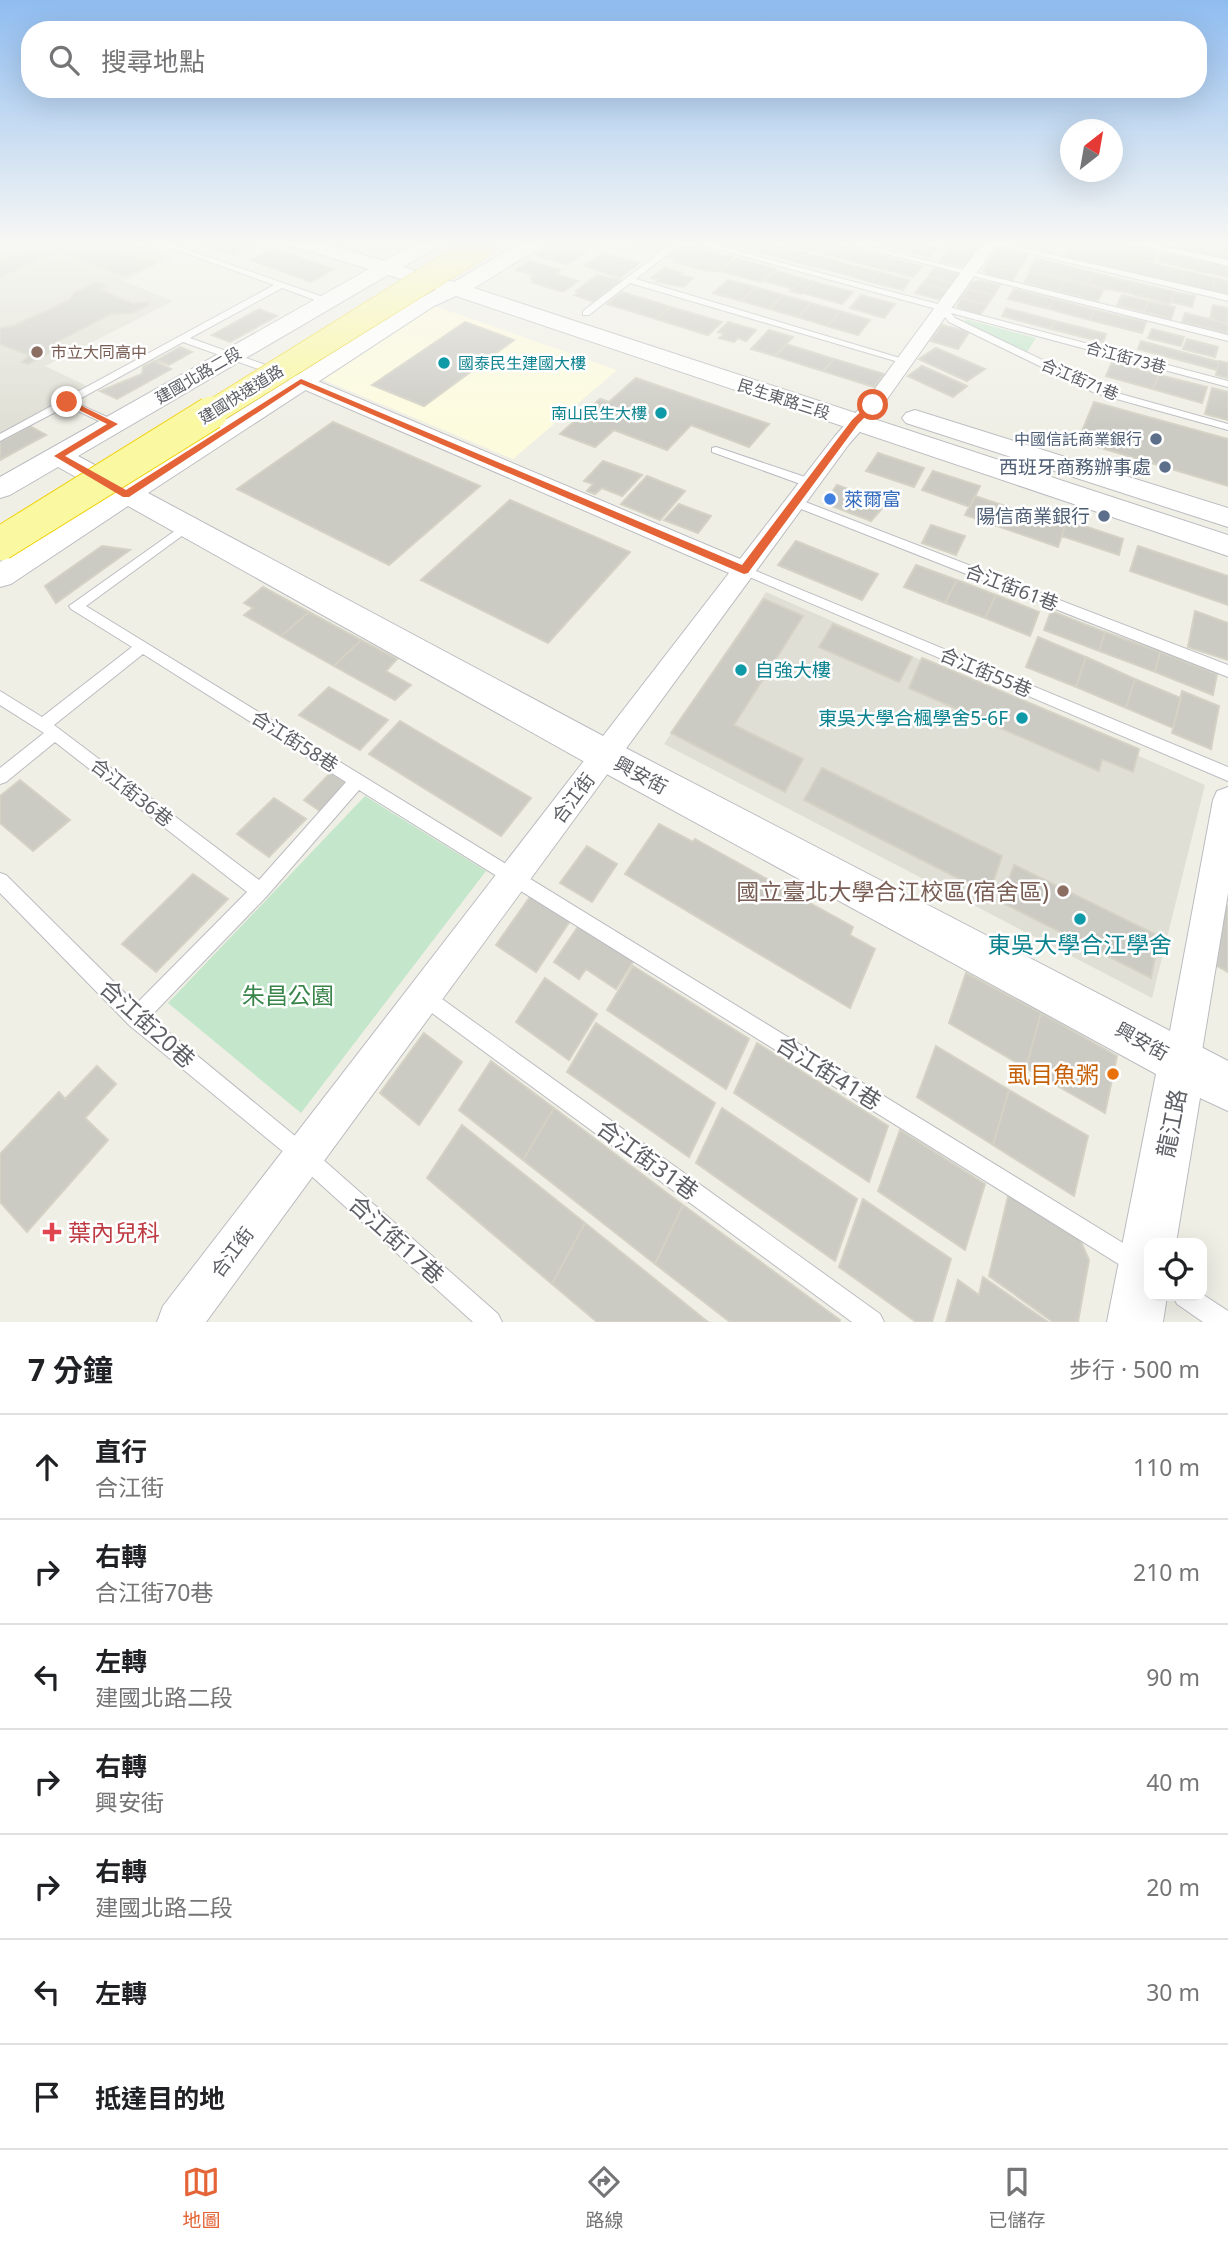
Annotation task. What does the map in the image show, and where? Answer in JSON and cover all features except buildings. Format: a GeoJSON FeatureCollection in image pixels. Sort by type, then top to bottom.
{"type":"FeatureCollection","features":[{"type":"Feature","properties":{"kind":"highway","name":"建國快速道路"},"geometry":{"type":"LineString","coordinates":[[0,520],[372,303]]}},
{"type":"Feature","properties":{"kind":"highway","name":"建國快速道路"},"geometry":{"type":"LineString","coordinates":[[0,544],[380,303]]}},
{"type":"Feature","properties":{"kind":"street","name":"建國北路二段"},"geometry":{"type":"LineString","coordinates":[[0,489],[325,303]]}},
{"type":"Feature","properties":{"kind":"street"},"geometry":{"type":"LineString","coordinates":[[0,576],[301,381],[412,303]]}},
{"type":"Feature","properties":{"kind":"street","name":"民生東路三段"},"geometry":{"type":"LineString","coordinates":[[523,303],[864,414],[1228,518]]}},
{"type":"Feature","properties":{"kind":"street","name":"民生東路三段"},"geometry":{"type":"LineString","coordinates":[[553,303],[1228,546]]}},
{"type":"Feature","properties":{"kind":"street","name":"合江街"},"geometry":{"type":"LineString","coordinates":[[179,1322],[947,303]]}},
{"type":"Feature","properties":{"kind":"street"},"geometry":{"type":"LineString","coordinates":[[301,381],[744,570]]}},
{"type":"Feature","properties":{"kind":"street","name":"興安街"},"geometry":{"type":"LineString","coordinates":[[58,456],[605,755],[1228,1087]]}},
{"type":"Feature","properties":{"kind":"street","name":"龍江路"},"geometry":{"type":"LineString","coordinates":[[1152,1238],[1182,1063],[1221,894],[1228,800]]}},
{"type":"Feature","properties":{"kind":"street","name":"龍江路"},"geometry":{"type":"LineString","coordinates":[[1135,1322],[1144,1283]]}},
{"type":"Feature","properties":{"kind":"lane"},"geometry":{"type":"LineString","coordinates":[[0,438],[249,303]]}},
{"type":"Feature","properties":{"kind":"lane"},"geometry":{"type":"LineString","coordinates":[[586,313],[599,303]]}},
{"type":"Feature","properties":{"kind":"lane"},"geometry":{"type":"LineString","coordinates":[[706,303],[905,361]]}},
{"type":"Feature","properties":{"kind":"lane","name":"合江街73巷"},"geometry":{"type":"LineString","coordinates":[[923,303],[1228,384]]}},
{"type":"Feature","properties":{"kind":"lane"},"geometry":{"type":"LineString","coordinates":[[1087,303],[1228,338]]}},
{"type":"Feature","properties":{"kind":"lane","name":"合江街71巷"},"geometry":{"type":"LineString","coordinates":[[943,308],[952,320],[1100,391],[1228,427]]}},
{"type":"Feature","properties":{"kind":"lane"},"geometry":{"type":"LineString","coordinates":[[183,339],[301,381]]}},
{"type":"Feature","properties":{"kind":"lane"},"geometry":{"type":"LineString","coordinates":[[67,402],[114,424]]}},
{"type":"Feature","properties":{"kind":"lane","name":"合江街61巷"},"geometry":{"type":"LineString","coordinates":[[716,450],[802,492],[1228,671]]}},
{"type":"Feature","properties":{"kind":"lane","name":"合江街58巷"},"geometry":{"type":"LineString","coordinates":[[186,527],[76,606],[514,876]]}},
{"type":"Feature","properties":{"kind":"lane","name":"合江街55巷"},"geometry":{"type":"LineString","coordinates":[[744,570],[1228,774]]}},
{"type":"Feature","properties":{"kind":"lane"},"geometry":{"type":"LineString","coordinates":[[0,777],[49,729],[142,647]]}},
{"type":"Feature","properties":{"kind":"lane","name":"合江街36巷"},"geometry":{"type":"LineString","coordinates":[[0,697],[49,729],[260,891]]}},
{"type":"Feature","properties":{"kind":"lane"},"geometry":{"type":"LineString","coordinates":[[136,1018],[260,891],[358,780]]}},
{"type":"Feature","properties":{"kind":"lane","name":"合江街41巷"},"geometry":{"type":"LineString","coordinates":[[514,876],[1144,1268]]}},
{"type":"Feature","properties":{"kind":"lane","name":"合江街20巷"},"geometry":{"type":"LineString","coordinates":[[0,881],[136,1018],[304,1156]]}},
{"type":"Feature","properties":{"kind":"lane","name":"合江街31巷"},"geometry":{"type":"LineString","coordinates":[[424,995],[872,1322]]}},
{"type":"Feature","properties":{"kind":"lane","name":"合江街17巷"},"geometry":{"type":"LineString","coordinates":[[304,1156],[490,1322]]}},
{"type":"Feature","properties":{"kind":"lane"},"geometry":{"type":"LineString","coordinates":[[1192,1301],[1224,1322]]}},
{"type":"Feature","properties":{"kind":"shaded area"},"geometry":{"type":"Polygon","coordinates":[[[0,303],[170,303],[45,366],[89,387],[0,434],[0,303]]]}},
{"type":"Feature","properties":{"kind":"shaded area"},"geometry":{"type":"Polygon","coordinates":[[[435,306],[617,370],[513,459],[321,379],[435,306]]]}},
{"type":"Feature","properties":{"kind":"shaded area","name":"國立臺北大學合江校區(宿舍區)"},"geometry":{"type":"Polygon","coordinates":[[[766,592],[1205,785],[1152,998],[664,744],[766,592]]]}},
{"type":"Feature","properties":{"kind":"green space"},"geometry":{"type":"Polygon","coordinates":[[[965,319],[1036,338],[1027,352],[965,324],[965,319]]]}},
{"type":"Feature","properties":{"kind":"green space","name":"朱昌公園"},"geometry":{"type":"Polygon","coordinates":[[[365,796],[486,871],[301,1113],[168,1003],[365,796]]]}},
{"type":"Feature","properties":{"kind":"place","name":"市立大同高中"},"geometry":{"type":"Point","coordinates":[37,352]}},
{"type":"Feature","properties":{"kind":"place","name":"國泰民生建國大樓"},"geometry":{"type":"Point","coordinates":[444,363]}},
{"type":"Feature","properties":{"kind":"place","name":"南山民生大樓"},"geometry":{"type":"Point","coordinates":[661,413]}},
{"type":"Feature","properties":{"kind":"place","name":"中國信託商業銀行"},"geometry":{"type":"Point","coordinates":[1156,439]}},
{"type":"Feature","properties":{"kind":"place","name":"西班牙商務辦事處"},"geometry":{"type":"Point","coordinates":[1165,467]}},
{"type":"Feature","properties":{"kind":"place","name":"萊爾富"},"geometry":{"type":"Point","coordinates":[830,499]}},
{"type":"Feature","properties":{"kind":"place","name":"陽信商業銀行"},"geometry":{"type":"Point","coordinates":[1104,516]}},
{"type":"Feature","properties":{"kind":"place","name":"自強大樓"},"geometry":{"type":"Point","coordinates":[741,670]}},
{"type":"Feature","properties":{"kind":"place","name":"東吳大學合楓學舍5-6F"},"geometry":{"type":"Point","coordinates":[1022,718]}},
{"type":"Feature","properties":{"kind":"place","name":"國立臺北大學合江校區(宿舍區)"},"geometry":{"type":"Point","coordinates":[1063,891]}},
{"type":"Feature","properties":{"kind":"place","name":"東吳大學合江學舍"},"geometry":{"type":"Point","coordinates":[1080,919]}},
{"type":"Feature","properties":{"kind":"place","name":"虱目魚粥"},"geometry":{"type":"Point","coordinates":[1113,1074]}},
{"type":"Feature","properties":{"kind":"place","name":"葉內兒科"},"geometry":{"type":"Point","coordinates":[52,1232]}},
{"type":"Feature","properties":{"kind":"route"},"geometry":{"type":"LineString","coordinates":[[67,402],[114,424],[58,456],[126,494],[301,381],[744,570],[855,422],[873,405]]}}]}
